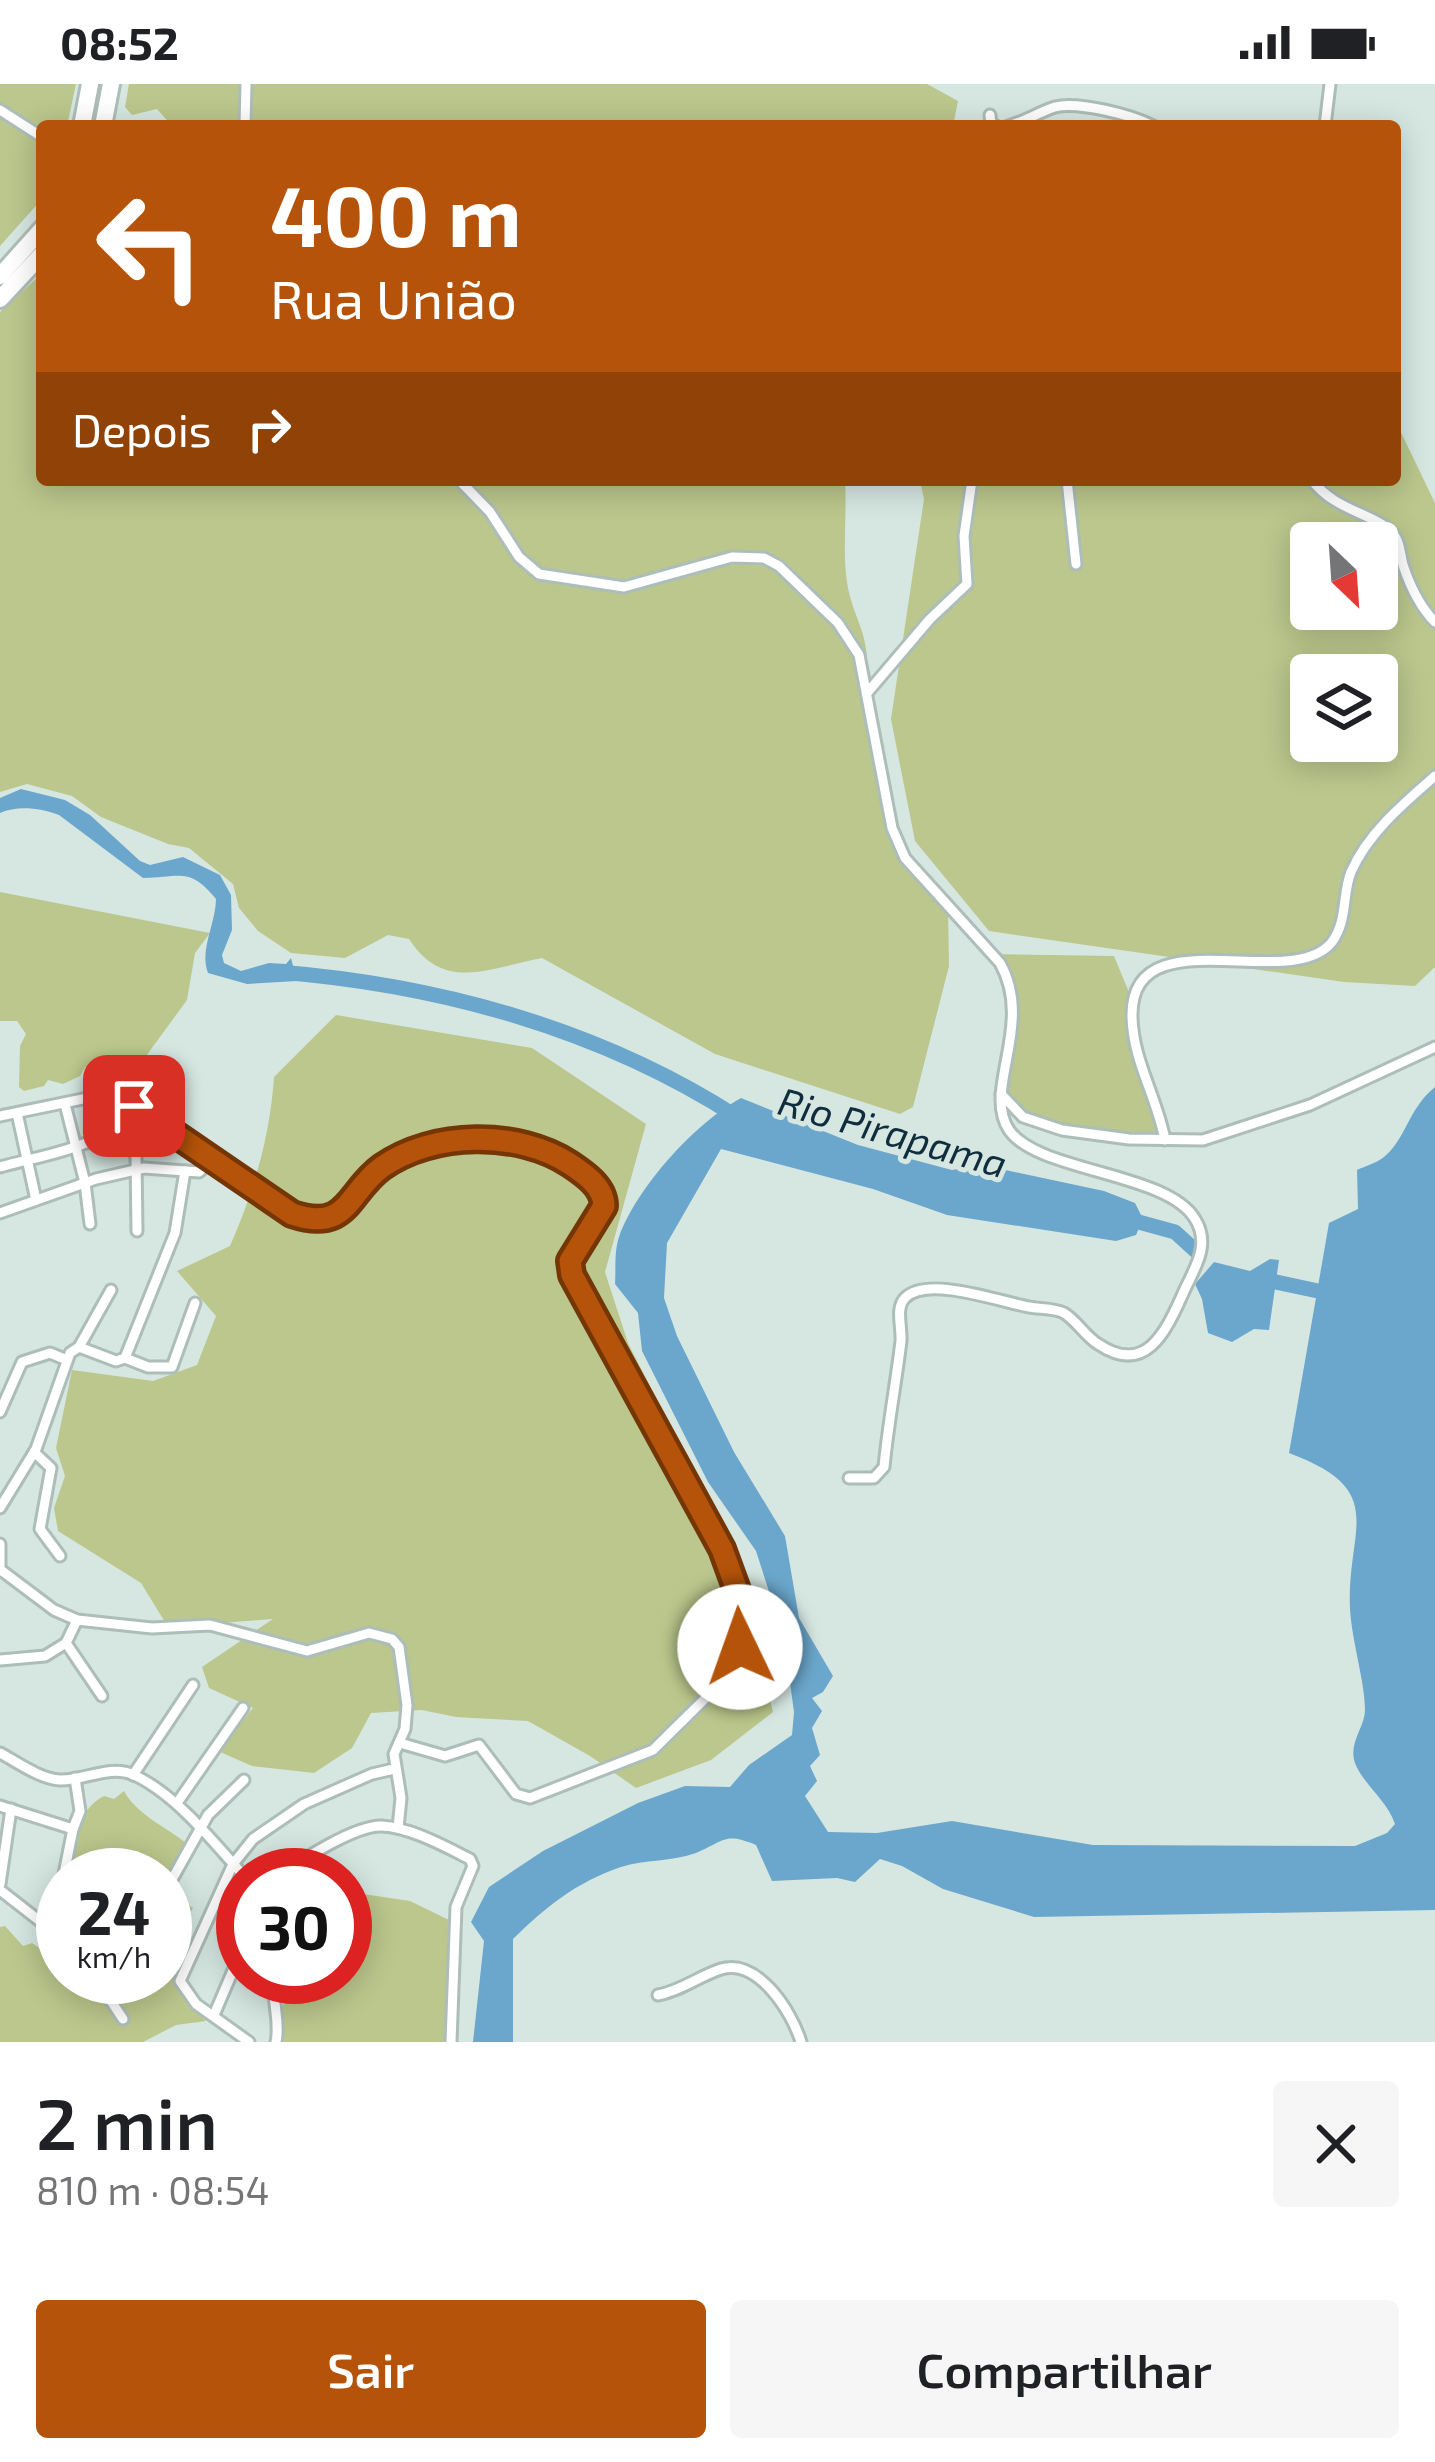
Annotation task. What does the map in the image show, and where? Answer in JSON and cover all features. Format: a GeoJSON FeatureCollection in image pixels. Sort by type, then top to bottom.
{"type":"FeatureCollection","features":[{"type":"Feature","properties":{"kind":"highway"},"geometry":{"type":"LineString","coordinates":[[83,120],[90,84]]}},
{"type":"Feature","properties":{"kind":"highway"},"geometry":{"type":"LineString","coordinates":[[104,120],[111,84]]}},
{"type":"Feature","properties":{"kind":"highway"},"geometry":{"type":"LineString","coordinates":[[0,276],[36,236]]}},
{"type":"Feature","properties":{"kind":"highway"},"geometry":{"type":"LineString","coordinates":[[0,299],[36,260]]}},
{"type":"Feature","properties":{"kind":"street"},"geometry":{"type":"LineString","coordinates":[[245,120],[246,84]]}},
{"type":"Feature","properties":{"kind":"street"},"geometry":{"type":"LineString","coordinates":[[1326,120],[1330,84]]}},
{"type":"Feature","properties":{"kind":"street"},"geometry":{"type":"LineString","coordinates":[[1023,120],[1055,107],[1080,106],[1141,120]]}},
{"type":"Feature","properties":{"kind":"street"},"geometry":{"type":"LineString","coordinates":[[0,110],[36,133]]}},
{"type":"Feature","properties":{"kind":"street"},"geometry":{"type":"LineString","coordinates":[[465,486],[490,512],[519,557],[539,574],[624,587],[732,557],[764,558],[778,566],[850,640],[864,668],[896,843],[925,883],[1000,963],[1010,985],[1012,1040],[1000,1111],[1006,1126],[1024,1143],[1056,1158],[1149,1188],[1190,1211],[1201,1232],[1199,1260],[1162,1339],[1138,1352],[1108,1350],[1059,1311],[934,1288],[908,1295],[900,1307],[901,1344],[884,1467],[874,1478],[849,1478]]}},
{"type":"Feature","properties":{"kind":"street"},"geometry":{"type":"LineString","coordinates":[[867,692],[930,619],[968,584],[964,536],[971,486]]}},
{"type":"Feature","properties":{"kind":"street"},"geometry":{"type":"LineString","coordinates":[[1068,486],[1076,564]]}},
{"type":"Feature","properties":{"kind":"street"},"geometry":{"type":"LineString","coordinates":[[1316,486],[1347,511],[1379,521],[1396,537],[1414,596],[1435,622]]}},
{"type":"Feature","properties":{"kind":"street"},"geometry":{"type":"LineString","coordinates":[[1166,1140],[1134,1046],[1134,994],[1141,984],[1163,966],[1198,959],[1274,963],[1307,959],[1331,943],[1348,906],[1349,875],[1375,834],[1435,776]]}},
{"type":"Feature","properties":{"kind":"street"},"geometry":{"type":"LineString","coordinates":[[1001,1094],[1023,1117],[1062,1130],[1203,1140],[1310,1105],[1435,1047]]}},
{"type":"Feature","properties":{"kind":"street"},"geometry":{"type":"LineString","coordinates":[[0,1116],[112,1095],[304,1218],[337,1214],[352,1204],[371,1176],[386,1164],[452,1140],[475,1139],[548,1153],[591,1181],[604,1197],[604,1206],[570,1261],[572,1275],[703,1509],[737,1590],[740,1647],[733,1670],[669,1738],[634,1760],[526,1798],[516,1794],[479,1745],[445,1756],[400,1743]]}},
{"type":"Feature","properties":{"kind":"street"},"geometry":{"type":"LineString","coordinates":[[65,1104],[90,1224]]}},
{"type":"Feature","properties":{"kind":"street"},"geometry":{"type":"LineString","coordinates":[[0,1167],[75,1147],[122,1124],[134,1106]]}},
{"type":"Feature","properties":{"kind":"street"},"geometry":{"type":"LineString","coordinates":[[17,1113],[36,1200]]}},
{"type":"Feature","properties":{"kind":"street"},"geometry":{"type":"LineString","coordinates":[[122,1124],[133,1145],[137,1170],[137,1231]]}},
{"type":"Feature","properties":{"kind":"street"},"geometry":{"type":"LineString","coordinates":[[0,1213],[137,1170],[204,1170],[213,1159]]}},
{"type":"Feature","properties":{"kind":"street"},"geometry":{"type":"LineString","coordinates":[[125,1358],[175,1233],[185,1171]]}},
{"type":"Feature","properties":{"kind":"street"},"geometry":{"type":"LineString","coordinates":[[2,1502],[34,1452],[67,1360],[111,1290]]}},
{"type":"Feature","properties":{"kind":"street"},"geometry":{"type":"LineString","coordinates":[[79,1347],[116,1361],[125,1358],[148,1367],[172,1367],[195,1303]]}},
{"type":"Feature","properties":{"kind":"street"},"geometry":{"type":"LineString","coordinates":[[0,1412],[22,1362],[50,1353],[67,1360]]}},
{"type":"Feature","properties":{"kind":"street"},"geometry":{"type":"LineString","coordinates":[[34,1452],[50,1468],[40,1529],[60,1556]]}},
{"type":"Feature","properties":{"kind":"street"},"geometry":{"type":"LineString","coordinates":[[0,1544],[0,1571],[77,1621],[152,1628],[210,1625],[307,1651],[369,1633],[386,1637],[399,1647],[407,1705],[394,1754],[401,1806],[398,1828]]}},
{"type":"Feature","properties":{"kind":"street"},"geometry":{"type":"LineString","coordinates":[[0,1648],[5,1660],[45,1656],[66,1643],[77,1621]]}},
{"type":"Feature","properties":{"kind":"street"},"geometry":{"type":"LineString","coordinates":[[66,1643],[102,1696]]}},
{"type":"Feature","properties":{"kind":"street"},"geometry":{"type":"LineString","coordinates":[[133,1774],[193,1685]]}},
{"type":"Feature","properties":{"kind":"street"},"geometry":{"type":"LineString","coordinates":[[176,1803],[243,1708]]}},
{"type":"Feature","properties":{"kind":"street"},"geometry":{"type":"LineString","coordinates":[[0,1753],[50,1778],[111,1771],[133,1774],[190,1814],[217,1848]]}},
{"type":"Feature","properties":{"kind":"street"},"geometry":{"type":"LineString","coordinates":[[246,1848],[290,1812],[372,1774],[394,1769]]}},
{"type":"Feature","properties":{"kind":"street"},"geometry":{"type":"LineString","coordinates":[[69,1848],[81,1806],[74,1778]]}},
{"type":"Feature","properties":{"kind":"street"},"geometry":{"type":"LineString","coordinates":[[190,1848],[208,1816],[244,1780]]}},
{"type":"Feature","properties":{"kind":"street"},"geometry":{"type":"LineString","coordinates":[[36,1916],[0,1887],[6,1808],[73,1829]]}},
{"type":"Feature","properties":{"kind":"street"},"geometry":{"type":"LineString","coordinates":[[326,1848],[371,1826],[398,1828],[465,1856],[473,1866],[456,1907],[451,2042]]}},
{"type":"Feature","properties":{"kind":"street"},"geometry":{"type":"LineString","coordinates":[[216,1901],[181,1978],[190,1998],[249,2042]]}},
{"type":"Feature","properties":{"kind":"street"},"geometry":{"type":"LineString","coordinates":[[658,1995],[724,1968],[742,1969],[772,1993],[801,2042]]}},
{"type":"Feature","properties":{"kind":"street"},"geometry":{"type":"LineString","coordinates":[[113,2004],[123,2019]]}},
{"type":"Feature","properties":{"kind":"street"},"geometry":{"type":"LineString","coordinates":[[214,2015],[219,2004]]}},
{"type":"Feature","properties":{"kind":"street"},"geometry":{"type":"LineString","coordinates":[[276,2004],[276,2042]]}},
{"type":"Feature","properties":{"kind":"green space"},"geometry":{"type":"Polygon","coordinates":[[[0,84],[76,84],[68,120],[36,120],[36,206],[0,246],[0,84]]]}},
{"type":"Feature","properties":{"kind":"green space"},"geometry":{"type":"Polygon","coordinates":[[[129,84],[927,84],[958,101],[954,120],[167,120],[157,109],[132,115],[125,107],[129,84]]]}},
{"type":"Feature","properties":{"kind":"green space"},"geometry":{"type":"Polygon","coordinates":[[[36,279],[36,486],[845,486],[848,590],[864,638],[865,683],[896,843],[948,908],[949,966],[913,1107],[900,1114],[715,1054],[542,958],[486,971],[452,971],[423,956],[409,939],[388,935],[345,958],[291,953],[258,931],[239,908],[233,884],[189,848],[101,817],[72,796],[27,784],[0,792],[0,312],[36,279]]]}},
{"type":"Feature","properties":{"kind":"green space"},"geometry":{"type":"Polygon","coordinates":[[[1401,432],[1435,503],[1435,967],[1415,986],[1344,982],[989,931],[915,841],[891,719],[924,499],[921,486],[1401,486],[1401,432]]]}},
{"type":"Feature","properties":{"kind":"green space"},"geometry":{"type":"Polygon","coordinates":[[[0,892],[210,933],[195,953],[187,1000],[138,1067],[85,1067],[80,1076],[63,1084],[48,1080],[44,1086],[24,1091],[19,1087],[20,1046],[26,1034],[17,1021],[0,1021],[0,892]]]}},
{"type":"Feature","properties":{"kind":"green space"},"geometry":{"type":"Polygon","coordinates":[[[992,954],[1114,956],[1133,1002],[1131,1013],[1164,1138],[1060,1125],[1000,1104],[1014,999],[992,954]]]}},
{"type":"Feature","properties":{"kind":"green space"},"geometry":{"type":"Polygon","coordinates":[[[336,1015],[532,1048],[646,1124],[605,1272],[628,1343],[735,1554],[773,1712],[711,1760],[636,1788],[528,1721],[422,1710],[371,1713],[352,1748],[314,1773],[252,1766],[218,1751],[253,1708],[209,1688],[202,1667],[273,1619],[168,1627],[141,1583],[58,1531],[54,1508],[65,1476],[56,1448],[72,1370],[153,1381],[197,1365],[216,1316],[177,1271],[230,1246],[260,1163],[274,1077],[336,1015]]]}},
{"type":"Feature","properties":{"kind":"green space"},"geometry":{"type":"Polygon","coordinates":[[[124,1791],[144,1813],[186,1843],[183,1848],[73,1848],[89,1808],[104,1796],[114,1799],[124,1791]]]}},
{"type":"Feature","properties":{"kind":"green space"},"geometry":{"type":"Polygon","coordinates":[[[372,1895],[410,1901],[449,1920],[447,2042],[283,2042],[283,2005],[372,2004],[372,1895]]]}},
{"type":"Feature","properties":{"kind":"green space"},"geometry":{"type":"Polygon","coordinates":[[[5,1926],[23,1946],[36,1946],[36,2004],[190,2004],[206,2021],[176,2025],[143,2042],[0,2042],[0,1927],[5,1926]]]}},
{"type":"Feature","properties":{"kind":"water"},"geometry":{"type":"Polygon","coordinates":[[[21,789],[65,800],[90,815],[140,861],[150,865],[183,857],[220,875],[231,895],[232,930],[222,955],[224,963],[241,971],[269,963],[286,964],[291,958],[297,981],[247,984],[208,973],[205,955],[216,899],[207,889],[183,876],[143,878],[59,815],[29,808],[0,813],[0,798],[21,789]]]}},
{"type":"Feature","properties":{"kind":"water"},"geometry":{"type":"Polygon","coordinates":[[[1435,1087],[1435,1910],[1034,1917],[943,1889],[880,1859],[855,1882],[837,1878],[772,1881],[756,1845],[731,1839],[687,1856],[621,1867],[550,1906],[513,1939],[513,2042],[473,2042],[484,1941],[471,1922],[489,1887],[543,1851],[638,1803],[685,1786],[730,1787],[749,1765],[792,1735],[789,1675],[756,1551],[708,1482],[642,1351],[638,1313],[615,1284],[617,1242],[639,1198],[687,1140],[741,1098],[858,1145],[952,1170],[982,1165],[1104,1191],[1135,1203],[1143,1219],[1136,1235],[1116,1241],[947,1215],[873,1189],[721,1149],[667,1243],[664,1298],[677,1336],[734,1452],[785,1536],[799,1618],[833,1676],[823,1692],[812,1698],[822,1711],[812,1728],[820,1755],[810,1766],[817,1781],[805,1796],[828,1832],[877,1833],[952,1821],[1093,1845],[1355,1846],[1387,1833],[1395,1824],[1353,1756],[1365,1710],[1350,1609],[1356,1534],[1352,1498],[1321,1467],[1289,1453],[1329,1223],[1358,1209],[1357,1170],[1391,1150],[1435,1087]]]}},
{"type":"Feature","properties":{"kind":"water"},"geometry":{"type":"Polygon","coordinates":[[[1270,1259],[1279,1260],[1269,1330],[1254,1329],[1232,1342],[1208,1333],[1195,1284],[1214,1262],[1250,1271],[1270,1259]]]}},
{"type":"Feature","properties":{"kind":"waterway"},"geometry":{"type":"LineString","coordinates":[[279,972],[399,988],[517,1016],[630,1059],[737,1117]]}},
{"type":"Feature","properties":{"kind":"waterway","name":"Rio Pirapama"},"geometry":{"type":"LineString","coordinates":[[1124,1218],[1175,1232],[1198,1253]]}},
{"type":"Feature","properties":{"kind":"waterway","name":"Rio Pirapama"},"geometry":{"type":"LineString","coordinates":[[1262,1279],[1332,1294]]}},
{"type":"Feature","properties":{"kind":"route"},"geometry":{"type":"LineString","coordinates":[[134,1106],[304,1218],[337,1214],[352,1204],[371,1176],[386,1164],[452,1140],[475,1139],[548,1153],[591,1181],[601,1191],[604,1206],[569,1268],[722,1549],[737,1590],[740,1647]]}}]}
